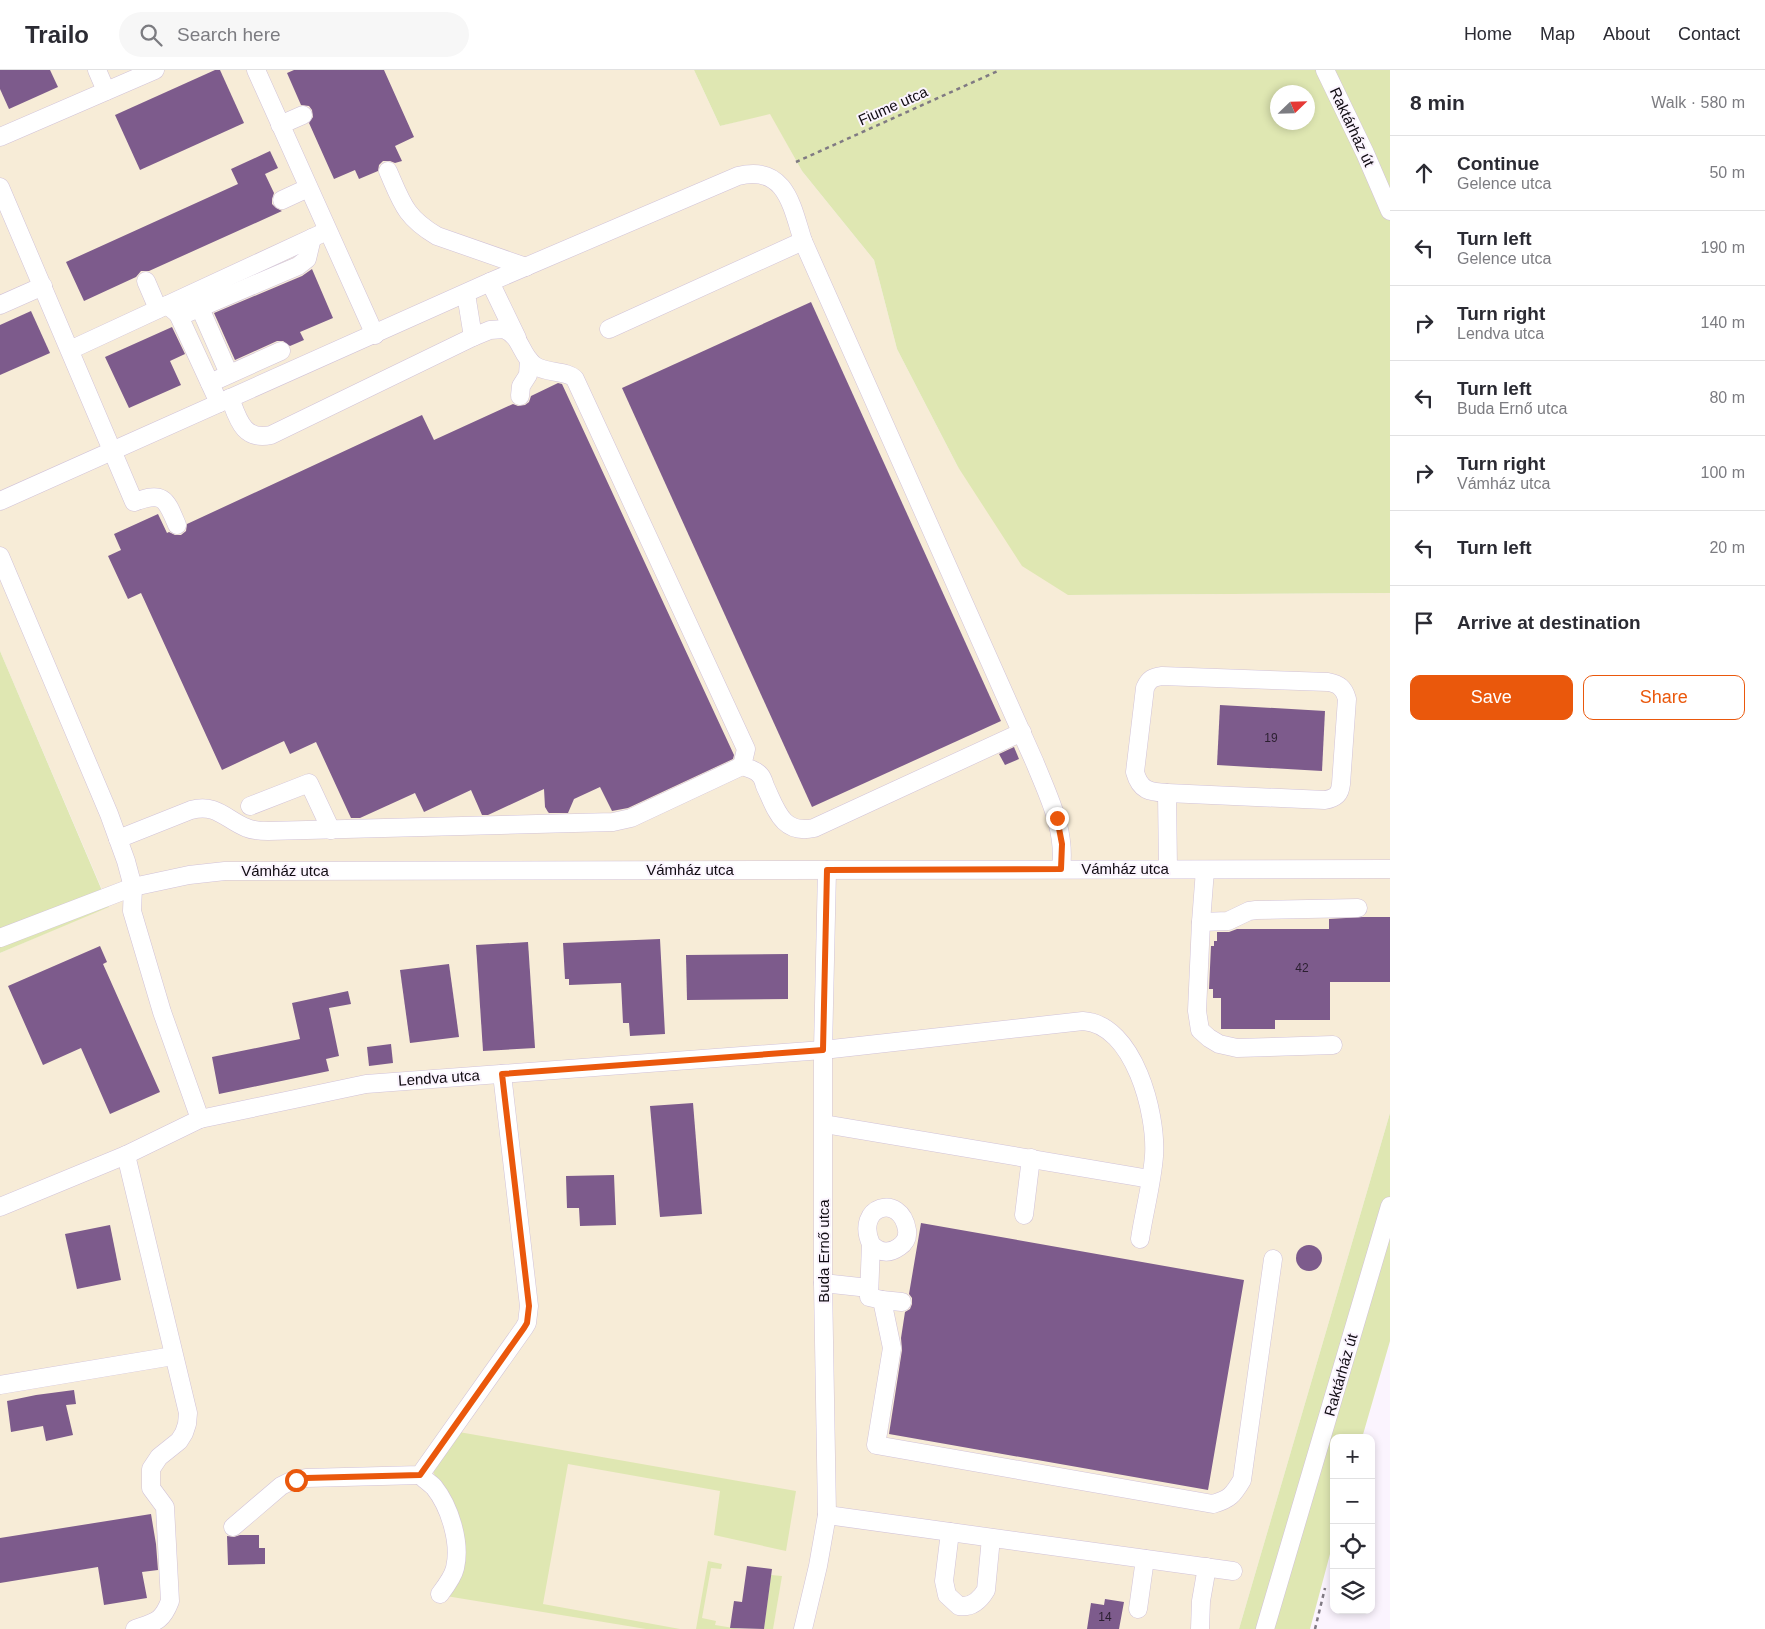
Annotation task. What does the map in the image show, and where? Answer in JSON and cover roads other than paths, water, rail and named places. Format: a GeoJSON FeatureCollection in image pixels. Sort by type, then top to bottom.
{"type":"FeatureCollection","features":[{"type":"Feature","properties":{"kind":"street"},"geometry":{"type":"LineString","coordinates":[[97,70],[106,91]]}},
{"type":"Feature","properties":{"kind":"street"},"geometry":{"type":"LineString","coordinates":[[0,137],[155,70]]}},
{"type":"Feature","properties":{"kind":"street","name":"Raktárház út"},"geometry":{"type":"LineString","coordinates":[[1326,70],[1390,211]]}},
{"type":"Feature","properties":{"kind":"street"},"geometry":{"type":"LineString","coordinates":[[263,72],[280,125],[308,188],[320,234],[375,335]]}},
{"type":"Feature","properties":{"kind":"street"},"geometry":{"type":"LineString","coordinates":[[280,125],[303,115]]}},
{"type":"Feature","properties":{"kind":"street"},"geometry":{"type":"LineString","coordinates":[[388,171],[404,206],[414,220],[424,228],[437,236],[526,267]]}},
{"type":"Feature","properties":{"kind":"street"},"geometry":{"type":"LineString","coordinates":[[0,501],[490,282],[738,176],[755,173],[770,178],[780,184],[792,205],[803,241],[1022,732],[1054,809],[1060,829],[1063,851],[1061,869]]}},
{"type":"Feature","properties":{"kind":"street"},"geometry":{"type":"LineString","coordinates":[[0,187],[134,502],[149,497],[158,497],[168,504],[177,525]]}},
{"type":"Feature","properties":{"kind":"street"},"geometry":{"type":"LineString","coordinates":[[282,200],[308,188]]}},
{"type":"Feature","properties":{"kind":"street"},"geometry":{"type":"LineString","coordinates":[[168,309],[185,314],[303,263],[320,234]]}},
{"type":"Feature","properties":{"kind":"street"},"geometry":{"type":"LineString","coordinates":[[70,350],[168,309],[320,234]]}},
{"type":"Feature","properties":{"kind":"street"},"geometry":{"type":"LineString","coordinates":[[609,329],[803,241]]}},
{"type":"Feature","properties":{"kind":"street"},"geometry":{"type":"LineString","coordinates":[[146,280],[168,309],[210,382],[245,430],[260,436],[271,435],[490,330],[504,329],[517,338]]}},
{"type":"Feature","properties":{"kind":"street"},"geometry":{"type":"LineString","coordinates":[[490,282],[529,360],[543,370],[572,375],[575,379],[746,749],[742,766]]}},
{"type":"Feature","properties":{"kind":"street"},"geometry":{"type":"LineString","coordinates":[[0,305],[42,286]]}},
{"type":"Feature","properties":{"kind":"street"},"geometry":{"type":"LineString","coordinates":[[466,294],[473,337]]}},
{"type":"Feature","properties":{"kind":"street"},"geometry":{"type":"LineString","coordinates":[[200,308],[229,374]]}},
{"type":"Feature","properties":{"kind":"street"},"geometry":{"type":"LineString","coordinates":[[210,382],[281,351]]}},
{"type":"Feature","properties":{"kind":"street"},"geometry":{"type":"LineString","coordinates":[[520,396],[520,386],[528,375],[529,360]]}},
{"type":"Feature","properties":{"kind":"street"},"geometry":{"type":"LineString","coordinates":[[0,556],[128,867],[133,887],[132,911],[162,1012],[200,1118]]}},
{"type":"Feature","properties":{"kind":"street"},"geometry":{"type":"LineString","coordinates":[[1154,677],[1328,682],[1341,686],[1345,692],[1347,699],[1341,784],[1338,795],[1332,799],[1166,793],[1150,792],[1144,789],[1135,772],[1144,688],[1148,680],[1154,677]]}},
{"type":"Feature","properties":{"kind":"street"},"geometry":{"type":"LineString","coordinates":[[118,839],[191,810],[202,808],[221,813],[241,825],[255,830],[331,830],[623,820],[742,766],[754,770],[760,775],[775,808],[784,821],[795,829],[805,830],[814,828],[1022,732]]}},
{"type":"Feature","properties":{"kind":"street"},"geometry":{"type":"LineString","coordinates":[[250,806],[308,783],[331,830]]}},
{"type":"Feature","properties":{"kind":"street"},"geometry":{"type":"LineString","coordinates":[[1166,793],[1168,869]]}},
{"type":"Feature","properties":{"kind":"street","name":"Vámház utca"},"geometry":{"type":"LineString","coordinates":[[0,938],[133,887],[189,875],[225,871],[1390,869]]}},
{"type":"Feature","properties":{"kind":"street","name":"Buda Ernő utca"},"geometry":{"type":"LineString","coordinates":[[803,1629],[818,1566],[827,1515],[823,1283],[823,1050],[827,870]]}},
{"type":"Feature","properties":{"kind":"street"},"geometry":{"type":"LineString","coordinates":[[1204,870],[1197,1004],[1200,1030],[1220,1044],[1237,1048],[1333,1045]]}},
{"type":"Feature","properties":{"kind":"street"},"geometry":{"type":"LineString","coordinates":[[1201,922],[1228,922],[1249,911],[1256,910],[1358,908]]}},
{"type":"Feature","properties":{"kind":"street","name":"Lendva utca"},"geometry":{"type":"LineString","coordinates":[[0,1207],[126,1155],[200,1118],[366,1084],[823,1050],[1083,1021],[1098,1024],[1120,1041],[1141,1081],[1150,1113],[1154,1156],[1140,1239]]}},
{"type":"Feature","properties":{"kind":"street"},"geometry":{"type":"LineString","coordinates":[[420,1475],[524,1328],[529,1314],[502,1074]]}},
{"type":"Feature","properties":{"kind":"street"},"geometry":{"type":"LineString","coordinates":[[824,1124],[1144,1178]]}},
{"type":"Feature","properties":{"kind":"street"},"geometry":{"type":"LineString","coordinates":[[126,1155],[188,1413],[187,1424],[179,1441],[159,1457],[151,1469],[151,1488],[165,1507],[170,1601],[166,1614],[160,1619],[135,1629]]}},
{"type":"Feature","properties":{"kind":"street"},"geometry":{"type":"LineString","coordinates":[[1024,1215],[1031,1158]]}},
{"type":"Feature","properties":{"kind":"street","name":"Raktárház út"},"geometry":{"type":"LineString","coordinates":[[1265,1629],[1390,1206]]}},
{"type":"Feature","properties":{"kind":"street"},"geometry":{"type":"LineString","coordinates":[[872,1244],[869,1297],[902,1302]]}},
{"type":"Feature","properties":{"kind":"street"},"geometry":{"type":"LineString","coordinates":[[882,1300],[892,1348],[876,1445],[1213,1504],[1228,1499],[1242,1480],[1273,1259]]}},
{"type":"Feature","properties":{"kind":"street"},"geometry":{"type":"LineString","coordinates":[[823,1283],[869,1288]]}},
{"type":"Feature","properties":{"kind":"street"},"geometry":{"type":"LineString","coordinates":[[0,1385],[173,1356]]}},
{"type":"Feature","properties":{"kind":"street"},"geometry":{"type":"LineString","coordinates":[[233,1527],[281,1486],[289,1482],[306,1478],[420,1475],[433,1486],[447,1511],[456,1545],[455,1569],[440,1594]]}},
{"type":"Feature","properties":{"kind":"street"},"geometry":{"type":"LineString","coordinates":[[827,1515],[1233,1571]]}},
{"type":"Feature","properties":{"kind":"street"},"geometry":{"type":"LineString","coordinates":[[950,1532],[944,1581],[947,1595],[959,1606],[971,1605],[986,1590],[991,1538]]}},
{"type":"Feature","properties":{"kind":"street"},"geometry":{"type":"LineString","coordinates":[[1138,1609],[1145,1559]]}},
{"type":"Feature","properties":{"kind":"street"},"geometry":{"type":"LineString","coordinates":[[1200,1629],[1201,1602],[1207,1567]]}}]}
